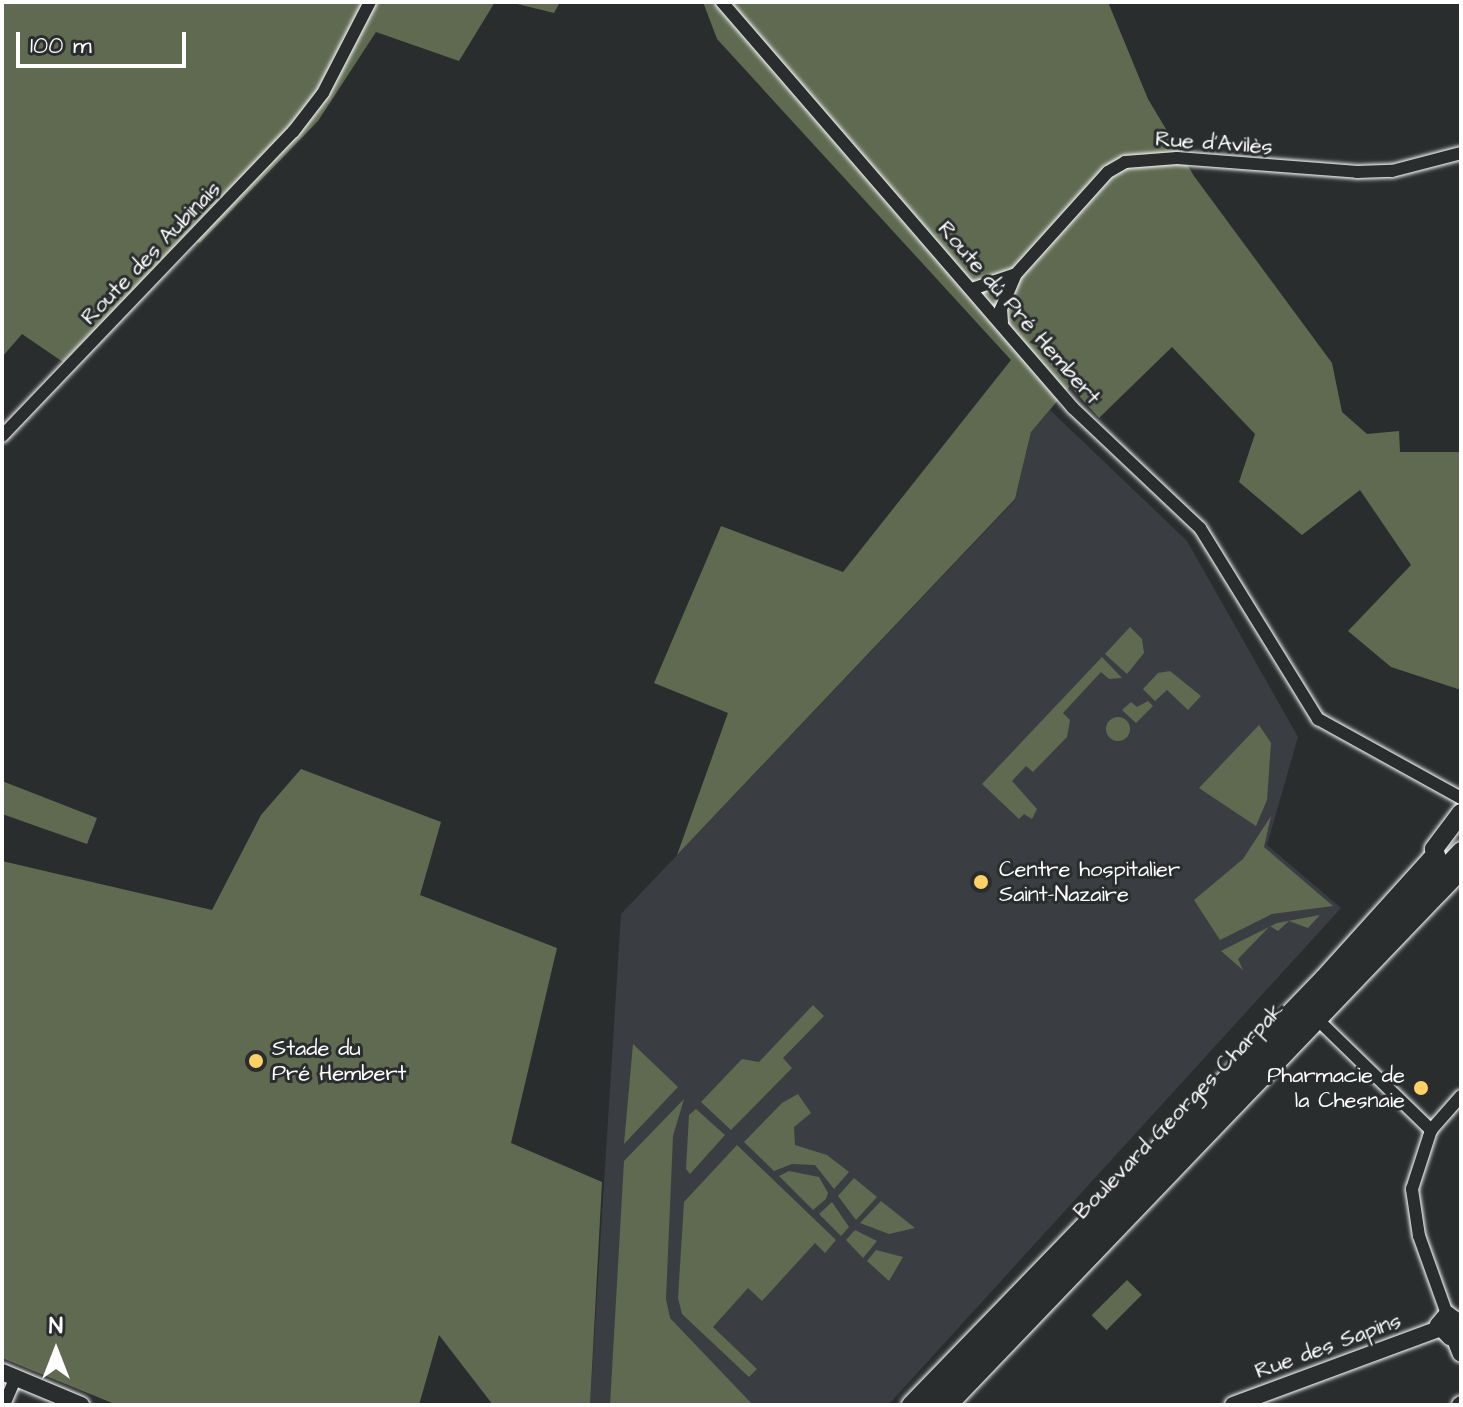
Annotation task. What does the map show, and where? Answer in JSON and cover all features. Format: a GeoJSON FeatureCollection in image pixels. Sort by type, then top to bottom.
{"type":"FeatureCollection","features":[{"type":"Feature","properties":{"kind":"main road"},"geometry":{"type":"LineString","coordinates":[[1450,867],[1439,837],[1461,813]]}},
{"type":"Feature","properties":{"kind":"main road","name":"Boulevard Georges Charpak"},"geometry":{"type":"LineString","coordinates":[[948,1405],[1318,1020],[1450,867]]}},
{"type":"Feature","properties":{"kind":"main road","name":"Boulevard Georges Charpak"},"geometry":{"type":"LineString","coordinates":[[911,1405],[1323,979],[1450,867]]}},
{"type":"Feature","properties":{"kind":"street","name":"Route des Aubinais"},"geometry":{"type":"LineString","coordinates":[[2,436],[162,272],[323,93],[370,2]]}},
{"type":"Feature","properties":{"kind":"street","name":"Route du Pré Hembert"},"geometry":{"type":"LineString","coordinates":[[722,2],[1073,408],[1200,528],[1318,719],[1461,798]]}},
{"type":"Feature","properties":{"kind":"street","name":"Rue d'Avilès"},"geometry":{"type":"LineString","coordinates":[[1002,324],[1001,309],[1016,274],[1108,172],[1125,162],[1177,158],[1357,172],[1392,171],[1461,153]]}},
{"type":"Feature","properties":{"kind":"street"},"geometry":{"type":"LineString","coordinates":[[972,289],[1016,274]]}},
{"type":"Feature","properties":{"kind":"street","name":"Boulevard Georges Charpak"},"geometry":{"type":"LineString","coordinates":[[930,1405],[1450,867],[1461,850]]}},
{"type":"Feature","properties":{"kind":"street"},"geometry":{"type":"LineString","coordinates":[[1318,1020],[1431,1130]]}},
{"type":"Feature","properties":{"kind":"street"},"geometry":{"type":"LineString","coordinates":[[1461,1096],[1431,1130],[1415,1167],[1412,1203],[1461,1354]]}},
{"type":"Feature","properties":{"kind":"street","name":"Rue des Sapins"},"geometry":{"type":"LineString","coordinates":[[1233,1405],[1452,1326]]}},
{"type":"Feature","properties":{"kind":"street"},"geometry":{"type":"LineString","coordinates":[[4,1405],[9,1374],[81,1405]]}},
{"type":"Feature","properties":{"kind":"shaded area","name":"Centre hospitalier Saint-Nazaire"},"geometry":{"type":"Polygon","coordinates":[[[1050,410],[1187,541],[1298,737],[1267,845],[1341,908],[888,1405],[590,1405],[621,914],[1015,500],[1031,432],[1050,410]]]}},
{"type":"Feature","properties":{"kind":"green space"},"geometry":{"type":"Polygon","coordinates":[[[2,2],[495,2],[459,61],[376,32],[318,121],[200,243],[186,237],[63,362],[22,334],[2,357],[2,2]]]}},
{"type":"Feature","properties":{"kind":"green space"},"geometry":{"type":"Polygon","coordinates":[[[509,2],[560,2],[554,13],[509,2]]]}},
{"type":"Feature","properties":{"kind":"green space"},"geometry":{"type":"Polygon","coordinates":[[[703,2],[1108,2],[1148,99],[1194,176],[1332,363],[1342,412],[1367,434],[1399,431],[1400,452],[1461,452],[1461,690],[1391,667],[1348,631],[1411,565],[1360,490],[1302,535],[1239,482],[1255,434],[1172,347],[1099,418],[1070,386],[1031,432],[1015,499],[677,855],[728,713],[654,683],[721,526],[843,572],[1011,360],[717,39],[703,2]]]}},
{"type":"Feature","properties":{"kind":"green space"},"geometry":{"type":"Polygon","coordinates":[[[1130,627],[1142,639],[1144,653],[1127,674],[1105,654],[1130,627]]]}},
{"type":"Feature","properties":{"kind":"green space"},"geometry":{"type":"Polygon","coordinates":[[[1102,657],[1122,678],[1109,679],[1101,672],[1063,713],[1070,720],[1067,737],[1033,772],[1026,766],[1012,781],[1037,809],[1032,819],[1024,814],[1019,819],[982,784],[1102,657]]]}},
{"type":"Feature","properties":{"kind":"green space"},"geometry":{"type":"Polygon","coordinates":[[[1170,671],[1201,696],[1188,710],[1167,690],[1155,701],[1143,689],[1158,673],[1170,671]]]}},
{"type":"Feature","properties":{"kind":"green space"},"geometry":{"type":"Polygon","coordinates":[[[1148,701],[1153,706],[1136,723],[1122,710],[1131,702],[1137,707],[1148,701]]]}},
{"type":"Feature","properties":{"kind":"green space"},"geometry":{"type":"Polygon","coordinates":[[[1118,717],[1126,721],[1130,729],[1126,737],[1118,741],[1110,737],[1106,729],[1110,721],[1118,717]]]}},
{"type":"Feature","properties":{"kind":"green space"},"geometry":{"type":"Polygon","coordinates":[[[1259,725],[1271,743],[1267,800],[1256,826],[1199,788],[1259,725]]]}},
{"type":"Feature","properties":{"kind":"green space","name":"Stade du Pré Hembert"},"geometry":{"type":"Polygon","coordinates":[[[301,769],[441,822],[420,895],[557,948],[511,1143],[602,1182],[590,1405],[493,1405],[439,1335],[419,1405],[117,1405],[2,1358],[2,861],[212,910],[261,815],[301,769]]]}},
{"type":"Feature","properties":{"kind":"green space"},"geometry":{"type":"Polygon","coordinates":[[[2,781],[97,818],[87,844],[2,814],[2,781]]]}},
{"type":"Feature","properties":{"kind":"green space"},"geometry":{"type":"Polygon","coordinates":[[[1271,816],[1264,847],[1333,906],[1272,914],[1220,940],[1194,900],[1243,859],[1271,816]]]}},
{"type":"Feature","properties":{"kind":"green space"},"geometry":{"type":"Polygon","coordinates":[[[1320,915],[1308,928],[1289,921],[1278,931],[1270,926],[1277,923],[1320,915]]]}},
{"type":"Feature","properties":{"kind":"green space"},"geometry":{"type":"Polygon","coordinates":[[[1269,927],[1238,959],[1243,970],[1221,951],[1269,927]]]}},
{"type":"Feature","properties":{"kind":"green space"},"geometry":{"type":"Polygon","coordinates":[[[813,1005],[824,1016],[783,1058],[792,1068],[731,1130],[701,1102],[742,1059],[759,1062],[813,1005]]]}},
{"type":"Feature","properties":{"kind":"green space"},"geometry":{"type":"Polygon","coordinates":[[[633,1044],[678,1087],[624,1144],[633,1044]]]}},
{"type":"Feature","properties":{"kind":"green space"},"geometry":{"type":"Polygon","coordinates":[[[798,1094],[811,1113],[794,1127],[795,1145],[827,1155],[849,1172],[834,1189],[815,1165],[792,1164],[774,1171],[744,1142],[782,1103],[798,1094]]]}},
{"type":"Feature","properties":{"kind":"green space"},"geometry":{"type":"Polygon","coordinates":[[[684,1099],[673,1136],[666,1299],[670,1318],[753,1405],[610,1405],[624,1161],[684,1099]]]}},
{"type":"Feature","properties":{"kind":"green space"},"geometry":{"type":"Polygon","coordinates":[[[696,1109],[725,1135],[690,1174],[686,1169],[689,1115],[696,1109]]]}},
{"type":"Feature","properties":{"kind":"green space"},"geometry":{"type":"Polygon","coordinates":[[[737,1145],[836,1240],[825,1253],[815,1243],[762,1301],[748,1288],[713,1327],[757,1369],[749,1377],[682,1314],[678,1298],[684,1202],[737,1145]]]}},
{"type":"Feature","properties":{"kind":"green space"},"geometry":{"type":"Polygon","coordinates":[[[789,1171],[819,1177],[828,1193],[826,1199],[813,1210],[779,1176],[789,1171]]]}},
{"type":"Feature","properties":{"kind":"green space"},"geometry":{"type":"Polygon","coordinates":[[[854,1178],[877,1197],[856,1220],[838,1196],[854,1178]]]}},
{"type":"Feature","properties":{"kind":"green space"},"geometry":{"type":"Polygon","coordinates":[[[881,1201],[915,1228],[889,1234],[860,1223],[881,1201]]]}},
{"type":"Feature","properties":{"kind":"green space"},"geometry":{"type":"Polygon","coordinates":[[[832,1202],[849,1227],[841,1236],[819,1214],[832,1202]]]}},
{"type":"Feature","properties":{"kind":"green space"},"geometry":{"type":"Polygon","coordinates":[[[855,1230],[877,1241],[863,1258],[846,1240],[855,1230]]]}},
{"type":"Feature","properties":{"kind":"green space"},"geometry":{"type":"Polygon","coordinates":[[[876,1250],[903,1257],[889,1281],[867,1261],[876,1250]]]}},
{"type":"Feature","properties":{"kind":"green space"},"geometry":{"type":"Polygon","coordinates":[[[1127,1280],[1142,1295],[1106,1330],[1092,1315],[1127,1280]]]}},
{"type":"Feature","properties":{"kind":"place","name":"Centre hospitalier Saint-Nazaire"},"geometry":{"type":"Point","coordinates":[981,882]}},
{"type":"Feature","properties":{"kind":"place","name":"Stade du Pré Hembert"},"geometry":{"type":"Point","coordinates":[256,1061]}},
{"type":"Feature","properties":{"kind":"place","name":"Pharmacie de la Chesnaie"},"geometry":{"type":"Point","coordinates":[1421,1088]}}]}
